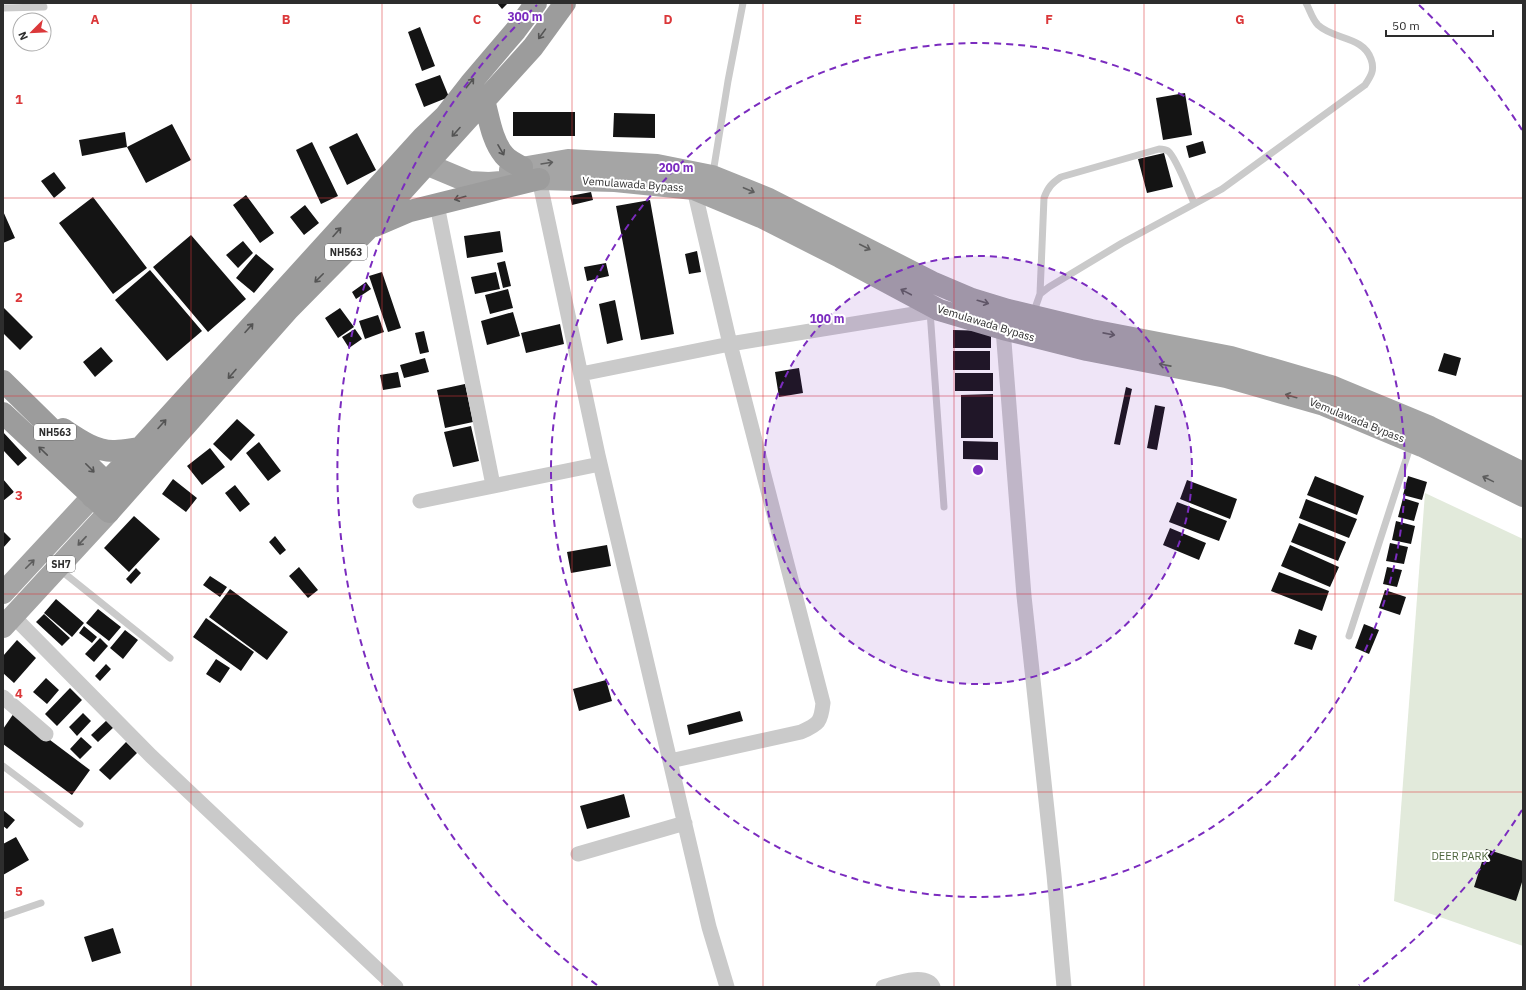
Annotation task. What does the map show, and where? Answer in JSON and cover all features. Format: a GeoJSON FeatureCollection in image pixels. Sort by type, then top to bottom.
{"type":"FeatureCollection","features":[{"type":"Feature","properties":{"kind":"highway","name":"NH563"},"geometry":{"type":"LineString","coordinates":[[3,413],[116,505],[289,309],[368,229],[424,151],[445,116],[516,30],[536,3]]}},
{"type":"Feature","properties":{"kind":"highway","name":"NH563"},"geometry":{"type":"LineString","coordinates":[[99,490],[424,151],[484,100],[533,47],[565,3]]}},
{"type":"Feature","properties":{"kind":"highway"},"geometry":{"type":"LineString","coordinates":[[484,100],[493,133],[501,150],[510,161],[530,173]]}},
{"type":"Feature","properties":{"kind":"highway"},"geometry":{"type":"LineString","coordinates":[[368,229],[410,211],[437,205],[469,195],[530,173]]}},
{"type":"Feature","properties":{"kind":"highway","name":"NH563"},"geometry":{"type":"LineString","coordinates":[[3,381],[30,408],[99,490]]}},
{"type":"Feature","properties":{"kind":"highway"},"geometry":{"type":"LineString","coordinates":[[30,408],[79,440],[100,450],[114,451],[140,448]]}},
{"type":"Feature","properties":{"kind":"main road","name":"Vemulawada Bypass"},"geometry":{"type":"LineString","coordinates":[[424,151],[460,168],[472,171],[530,173],[694,189],[761,217],[934,311],[1087,350],[1226,377],[1324,405],[1412,442],[1523,496]]}},
{"type":"Feature","properties":{"kind":"main road","name":"Vemulawada Bypass"},"geometry":{"type":"LineString","coordinates":[[530,173],[568,160],[657,165],[712,176],[769,199],[932,282],[972,299],[1032,316],[1091,330],[1231,357],[1331,386],[1430,427],[1523,473]]}},
{"type":"Feature","properties":{"kind":"main road","name":"SH7"},"geometry":{"type":"LineString","coordinates":[[3,593],[99,490]]}},
{"type":"Feature","properties":{"kind":"main road","name":"SH7"},"geometry":{"type":"LineString","coordinates":[[8,621],[116,505]]}},
{"type":"Feature","properties":{"kind":"street"},"geometry":{"type":"LineString","coordinates":[[530,173],[581,374],[600,464],[709,927],[727,987]]}},
{"type":"Feature","properties":{"kind":"street"},"geometry":{"type":"LineString","coordinates":[[670,761],[801,732],[816,726],[822,718],[823,703],[730,344],[694,189]]}},
{"type":"Feature","properties":{"kind":"street"},"geometry":{"type":"LineString","coordinates":[[437,205],[493,486]]}},
{"type":"Feature","properties":{"kind":"street"},"geometry":{"type":"LineString","coordinates":[[581,374],[730,344],[934,311]]}},
{"type":"Feature","properties":{"kind":"street"},"geometry":{"type":"LineString","coordinates":[[1003,329],[1024,596],[1054,875],[1064,987]]}},
{"type":"Feature","properties":{"kind":"street"},"geometry":{"type":"LineString","coordinates":[[420,501],[600,464]]}},
{"type":"Feature","properties":{"kind":"street"},"geometry":{"type":"LineString","coordinates":[[8,621],[396,987]]}},
{"type":"Feature","properties":{"kind":"street"},"geometry":{"type":"LineString","coordinates":[[3,697],[46,734]]}},
{"type":"Feature","properties":{"kind":"street"},"geometry":{"type":"LineString","coordinates":[[578,854],[685,823]]}},
{"type":"Feature","properties":{"kind":"street"},"geometry":{"type":"LineString","coordinates":[[883,987],[917,979],[927,980],[933,987]]}},
{"type":"Feature","properties":{"kind":"lane"},"geometry":{"type":"LineString","coordinates":[[712,176],[728,81],[744,3]]}},
{"type":"Feature","properties":{"kind":"lane"},"geometry":{"type":"LineString","coordinates":[[1040,294],[1055,283],[1115,247],[1222,189],[1365,85],[1373,73],[1373,64],[1370,54],[1360,44],[1325,30],[1318,25],[1313,19],[1306,3]]}},
{"type":"Feature","properties":{"kind":"lane"},"geometry":{"type":"LineString","coordinates":[[3,8],[44,7]]}},
{"type":"Feature","properties":{"kind":"lane"},"geometry":{"type":"LineString","coordinates":[[1032,316],[1040,294],[1044,198],[1048,188],[1054,182],[1062,177],[1159,149],[1165,149],[1170,152],[1194,204]]}},
{"type":"Feature","properties":{"kind":"lane"},"geometry":{"type":"LineString","coordinates":[[934,311],[944,507]]}},
{"type":"Feature","properties":{"kind":"lane"},"geometry":{"type":"LineString","coordinates":[[1349,636],[1412,442]]}},
{"type":"Feature","properties":{"kind":"lane"},"geometry":{"type":"LineString","coordinates":[[58,568],[170,658]]}},
{"type":"Feature","properties":{"kind":"lane"},"geometry":{"type":"LineString","coordinates":[[3,766],[80,824]]}},
{"type":"Feature","properties":{"kind":"lane"},"geometry":{"type":"LineString","coordinates":[[3,916],[41,903]]}},
{"type":"Feature","properties":{"kind":"green space","name":"DEER PARK"},"geometry":{"type":"Polygon","coordinates":[[[1425,493],[1523,539],[1523,946],[1394,901],[1425,493]]]}},
{"type":"Feature","properties":{"kind":"building"},"geometry":{"type":"Polygon","coordinates":[[[497,3],[508,3],[502,9],[497,3]]]}},
{"type":"Feature","properties":{"kind":"building"},"geometry":{"type":"Polygon","coordinates":[[[420,27],[435,66],[422,71],[408,32],[420,27]]]}},
{"type":"Feature","properties":{"kind":"building"},"geometry":{"type":"Polygon","coordinates":[[[440,75],[449,97],[424,107],[415,84],[440,75]]]}},
{"type":"Feature","properties":{"kind":"building"},"geometry":{"type":"Polygon","coordinates":[[[1185,93],[1192,135],[1163,140],[1156,98],[1185,93]]]}},
{"type":"Feature","properties":{"kind":"building"},"geometry":{"type":"Polygon","coordinates":[[[513,112],[575,112],[575,136],[513,136],[513,112]]]}},
{"type":"Feature","properties":{"kind":"building"},"geometry":{"type":"Polygon","coordinates":[[[614,113],[655,114],[655,138],[613,137],[614,113]]]}},
{"type":"Feature","properties":{"kind":"building"},"geometry":{"type":"Polygon","coordinates":[[[172,124],[191,160],[146,183],[127,147],[172,124]]]}},
{"type":"Feature","properties":{"kind":"building"},"geometry":{"type":"Polygon","coordinates":[[[125,132],[127,147],[82,156],[79,140],[125,132]]]}},
{"type":"Feature","properties":{"kind":"building"},"geometry":{"type":"Polygon","coordinates":[[[357,133],[376,170],[347,185],[329,147],[357,133]]]}},
{"type":"Feature","properties":{"kind":"building"},"geometry":{"type":"Polygon","coordinates":[[[1203,141],[1206,153],[1189,158],[1186,146],[1203,141]]]}},
{"type":"Feature","properties":{"kind":"building"},"geometry":{"type":"Polygon","coordinates":[[[312,142],[338,196],[321,204],[296,150],[312,142]]]}},
{"type":"Feature","properties":{"kind":"building"},"geometry":{"type":"Polygon","coordinates":[[[1164,153],[1173,187],[1147,193],[1138,159],[1164,153]]]}},
{"type":"Feature","properties":{"kind":"building"},"geometry":{"type":"Polygon","coordinates":[[[54,172],[66,188],[54,198],[41,181],[54,172]]]}},
{"type":"Feature","properties":{"kind":"building"},"geometry":{"type":"Polygon","coordinates":[[[591,192],[593,200],[572,205],[570,196],[591,192]]]}},
{"type":"Feature","properties":{"kind":"building"},"geometry":{"type":"Polygon","coordinates":[[[246,195],[274,233],[260,243],[233,205],[246,195]]]}},
{"type":"Feature","properties":{"kind":"building"},"geometry":{"type":"Polygon","coordinates":[[[93,197],[147,268],[113,294],[59,223],[93,197]]]}},
{"type":"Feature","properties":{"kind":"building"},"geometry":{"type":"Polygon","coordinates":[[[650,200],[674,334],[641,340],[616,206],[650,200]]]}},
{"type":"Feature","properties":{"kind":"building"},"geometry":{"type":"Polygon","coordinates":[[[305,205],[319,223],[304,235],[290,217],[305,205]]]}},
{"type":"Feature","properties":{"kind":"building"},"geometry":{"type":"Polygon","coordinates":[[[3,211],[15,238],[3,243],[3,211]]]}},
{"type":"Feature","properties":{"kind":"building"},"geometry":{"type":"Polygon","coordinates":[[[500,231],[503,252],[467,258],[464,236],[500,231]]]}},
{"type":"Feature","properties":{"kind":"building"},"geometry":{"type":"Polygon","coordinates":[[[191,235],[246,299],[208,332],[153,267],[191,235]]]}},
{"type":"Feature","properties":{"kind":"building"},"geometry":{"type":"Polygon","coordinates":[[[243,241],[253,253],[238,268],[226,255],[243,241]]]}},
{"type":"Feature","properties":{"kind":"building"},"geometry":{"type":"Polygon","coordinates":[[[697,251],[701,272],[689,274],[685,254],[697,251]]]}},
{"type":"Feature","properties":{"kind":"building"},"geometry":{"type":"Polygon","coordinates":[[[256,254],[274,269],[254,293],[236,278],[256,254]]]}},
{"type":"Feature","properties":{"kind":"building"},"geometry":{"type":"Polygon","coordinates":[[[505,261],[511,286],[503,288],[497,263],[505,261]]]}},
{"type":"Feature","properties":{"kind":"building"},"geometry":{"type":"Polygon","coordinates":[[[606,263],[609,276],[587,281],[584,267],[606,263]]]}},
{"type":"Feature","properties":{"kind":"building"},"geometry":{"type":"Polygon","coordinates":[[[150,270],[202,331],[167,361],[115,300],[150,270]]]}},
{"type":"Feature","properties":{"kind":"building"},"geometry":{"type":"Polygon","coordinates":[[[382,272],[401,328],[388,332],[369,276],[382,272]]]}},
{"type":"Feature","properties":{"kind":"building"},"geometry":{"type":"Polygon","coordinates":[[[496,272],[500,289],[475,294],[471,277],[496,272]]]}},
{"type":"Feature","properties":{"kind":"building"},"geometry":{"type":"Polygon","coordinates":[[[366,282],[371,289],[356,299],[352,292],[366,282]]]}},
{"type":"Feature","properties":{"kind":"building"},"geometry":{"type":"Polygon","coordinates":[[[508,289],[513,308],[490,314],[485,295],[508,289]]]}},
{"type":"Feature","properties":{"kind":"building"},"geometry":{"type":"Polygon","coordinates":[[[615,300],[623,340],[607,344],[599,304],[615,300]]]}},
{"type":"Feature","properties":{"kind":"building"},"geometry":{"type":"Polygon","coordinates":[[[3,307],[33,337],[20,350],[3,333],[3,307]]]}},
{"type":"Feature","properties":{"kind":"building"},"geometry":{"type":"Polygon","coordinates":[[[340,308],[354,327],[338,338],[325,318],[340,308]]]}},
{"type":"Feature","properties":{"kind":"building"},"geometry":{"type":"Polygon","coordinates":[[[513,312],[520,336],[487,345],[481,321],[513,312]]]}},
{"type":"Feature","properties":{"kind":"building"},"geometry":{"type":"Polygon","coordinates":[[[378,315],[384,332],[365,339],[359,321],[378,315]]]}},
{"type":"Feature","properties":{"kind":"building"},"geometry":{"type":"Polygon","coordinates":[[[560,324],[564,344],[526,353],[521,333],[560,324]]]}},
{"type":"Feature","properties":{"kind":"building"},"geometry":{"type":"Polygon","coordinates":[[[355,329],[362,339],[349,348],[342,337],[355,329]]]}},
{"type":"Feature","properties":{"kind":"building"},"geometry":{"type":"Polygon","coordinates":[[[953,330],[991,331],[991,348],[953,348],[953,330]]]}},
{"type":"Feature","properties":{"kind":"building"},"geometry":{"type":"Polygon","coordinates":[[[424,331],[429,352],[420,354],[415,333],[424,331]]]}},
{"type":"Feature","properties":{"kind":"building"},"geometry":{"type":"Polygon","coordinates":[[[101,347],[113,361],[95,377],[83,362],[101,347]]]}},
{"type":"Feature","properties":{"kind":"building"},"geometry":{"type":"Polygon","coordinates":[[[953,351],[990,351],[990,370],[953,370],[953,351]]]}},
{"type":"Feature","properties":{"kind":"building"},"geometry":{"type":"Polygon","coordinates":[[[1444,353],[1461,358],[1456,376],[1438,371],[1444,353]]]}},
{"type":"Feature","properties":{"kind":"building"},"geometry":{"type":"Polygon","coordinates":[[[425,358],[429,372],[404,378],[400,365],[425,358]]]}},
{"type":"Feature","properties":{"kind":"building"},"geometry":{"type":"Polygon","coordinates":[[[799,368],[803,393],[779,397],[775,372],[799,368]]]}},
{"type":"Feature","properties":{"kind":"building"},"geometry":{"type":"Polygon","coordinates":[[[398,372],[401,387],[383,390],[380,375],[398,372]]]}},
{"type":"Feature","properties":{"kind":"building"},"geometry":{"type":"Polygon","coordinates":[[[955,373],[993,373],[993,391],[955,391],[955,373]]]}},
{"type":"Feature","properties":{"kind":"building"},"geometry":{"type":"Polygon","coordinates":[[[465,384],[473,422],[445,428],[437,390],[465,384]]]}},
{"type":"Feature","properties":{"kind":"building"},"geometry":{"type":"Polygon","coordinates":[[[1126,387],[1132,389],[1120,445],[1114,444],[1126,387]]]}},
{"type":"Feature","properties":{"kind":"building"},"geometry":{"type":"Polygon","coordinates":[[[993,394],[993,438],[961,438],[961,395],[993,394]]]}},
{"type":"Feature","properties":{"kind":"building"},"geometry":{"type":"Polygon","coordinates":[[[1155,405],[1165,407],[1157,450],[1147,448],[1155,405]]]}},
{"type":"Feature","properties":{"kind":"building"},"geometry":{"type":"Polygon","coordinates":[[[237,419],[255,435],[231,461],[213,444],[237,419]]]}},
{"type":"Feature","properties":{"kind":"building"},"geometry":{"type":"Polygon","coordinates":[[[471,426],[479,461],[453,467],[444,432],[471,426]]]}},
{"type":"Feature","properties":{"kind":"building"},"geometry":{"type":"Polygon","coordinates":[[[3,432],[27,458],[18,466],[3,450],[3,432]]]}},
{"type":"Feature","properties":{"kind":"building"},"geometry":{"type":"Polygon","coordinates":[[[963,441],[998,442],[998,460],[963,459],[963,441]]]}},
{"type":"Feature","properties":{"kind":"building"},"geometry":{"type":"Polygon","coordinates":[[[259,442],[281,471],[268,481],[246,453],[259,442]]]}},
{"type":"Feature","properties":{"kind":"building"},"geometry":{"type":"Polygon","coordinates":[[[210,448],[225,467],[202,485],[187,466],[210,448]]]}},
{"type":"Feature","properties":{"kind":"building"},"geometry":{"type":"Polygon","coordinates":[[[1315,476],[1364,496],[1357,515],[1307,495],[1315,476]]]}},
{"type":"Feature","properties":{"kind":"building"},"geometry":{"type":"Polygon","coordinates":[[[1408,476],[1427,482],[1422,500],[1403,495],[1408,476]]]}},
{"type":"Feature","properties":{"kind":"building"},"geometry":{"type":"Polygon","coordinates":[[[3,479],[14,492],[3,501],[3,479]]]}},
{"type":"Feature","properties":{"kind":"building"},"geometry":{"type":"Polygon","coordinates":[[[173,479],[197,498],[186,512],[162,494],[173,479]]]}},
{"type":"Feature","properties":{"kind":"building"},"geometry":{"type":"Polygon","coordinates":[[[1187,480],[1237,499],[1230,519],[1180,499],[1187,480]]]}},
{"type":"Feature","properties":{"kind":"building"},"geometry":{"type":"Polygon","coordinates":[[[235,485],[250,504],[240,512],[225,493],[235,485]]]}},
{"type":"Feature","properties":{"kind":"building"},"geometry":{"type":"Polygon","coordinates":[[[1403,498],[1419,503],[1414,521],[1398,517],[1403,498]]]}},
{"type":"Feature","properties":{"kind":"building"},"geometry":{"type":"Polygon","coordinates":[[[1306,499],[1357,519],[1349,538],[1299,518],[1306,499]]]}},
{"type":"Feature","properties":{"kind":"building"},"geometry":{"type":"Polygon","coordinates":[[[1177,502],[1227,521],[1219,541],[1169,522],[1177,502]]]}},
{"type":"Feature","properties":{"kind":"building"},"geometry":{"type":"Polygon","coordinates":[[[134,516],[160,539],[129,572],[104,548],[134,516]]]}},
{"type":"Feature","properties":{"kind":"building"},"geometry":{"type":"Polygon","coordinates":[[[1396,521],[1415,526],[1411,544],[1392,540],[1396,521]]]}},
{"type":"Feature","properties":{"kind":"building"},"geometry":{"type":"Polygon","coordinates":[[[1299,523],[1346,542],[1338,561],[1291,542],[1299,523]]]}},
{"type":"Feature","properties":{"kind":"building"},"geometry":{"type":"Polygon","coordinates":[[[1170,528],[1206,543],[1199,560],[1163,545],[1170,528]]]}},
{"type":"Feature","properties":{"kind":"building"},"geometry":{"type":"Polygon","coordinates":[[[3,531],[11,539],[3,548],[3,531]]]}},
{"type":"Feature","properties":{"kind":"building"},"geometry":{"type":"Polygon","coordinates":[[[275,536],[286,550],[280,555],[269,542],[275,536]]]}},
{"type":"Feature","properties":{"kind":"building"},"geometry":{"type":"Polygon","coordinates":[[[1390,543],[1408,547],[1404,564],[1386,561],[1390,543]]]}},
{"type":"Feature","properties":{"kind":"building"},"geometry":{"type":"Polygon","coordinates":[[[607,545],[611,566],[571,573],[567,552],[607,545]]]}},
{"type":"Feature","properties":{"kind":"building"},"geometry":{"type":"Polygon","coordinates":[[[1290,545],[1339,567],[1330,587],[1281,566],[1290,545]]]}},
{"type":"Feature","properties":{"kind":"building"},"geometry":{"type":"Polygon","coordinates":[[[299,567],[318,590],[308,598],[289,576],[299,567]]]}},
{"type":"Feature","properties":{"kind":"building"},"geometry":{"type":"Polygon","coordinates":[[[1387,567],[1402,570],[1397,587],[1383,584],[1387,567]]]}},
{"type":"Feature","properties":{"kind":"building"},"geometry":{"type":"Polygon","coordinates":[[[136,568],[141,573],[131,584],[126,579],[136,568]]]}},
{"type":"Feature","properties":{"kind":"building"},"geometry":{"type":"Polygon","coordinates":[[[1279,572],[1329,591],[1322,611],[1271,591],[1279,572]]]}},
{"type":"Feature","properties":{"kind":"building"},"geometry":{"type":"Polygon","coordinates":[[[210,576],[227,587],[220,597],[203,585],[210,576]]]}},
{"type":"Feature","properties":{"kind":"building"},"geometry":{"type":"Polygon","coordinates":[[[230,589],[288,632],[267,660],[209,617],[230,589]]]}},
{"type":"Feature","properties":{"kind":"building"},"geometry":{"type":"Polygon","coordinates":[[[1385,590],[1406,597],[1400,615],[1379,608],[1385,590]]]}},
{"type":"Feature","properties":{"kind":"building"},"geometry":{"type":"Polygon","coordinates":[[[56,599],[84,623],[72,637],[44,613],[56,599]]]}},
{"type":"Feature","properties":{"kind":"building"},"geometry":{"type":"Polygon","coordinates":[[[98,609],[121,627],[109,641],[86,623],[98,609]]]}},
{"type":"Feature","properties":{"kind":"building"},"geometry":{"type":"Polygon","coordinates":[[[44,614],[70,638],[62,646],[36,622],[44,614]]]}},
{"type":"Feature","properties":{"kind":"building"},"geometry":{"type":"Polygon","coordinates":[[[206,618],[254,652],[241,671],[193,637],[206,618]]]}},
{"type":"Feature","properties":{"kind":"building"},"geometry":{"type":"Polygon","coordinates":[[[1364,624],[1379,630],[1369,654],[1355,648],[1364,624]]]}},
{"type":"Feature","properties":{"kind":"building"},"geometry":{"type":"Polygon","coordinates":[[[84,626],[97,637],[92,643],[79,633],[84,626]]]}},
{"type":"Feature","properties":{"kind":"building"},"geometry":{"type":"Polygon","coordinates":[[[1299,629],[1317,636],[1312,650],[1294,644],[1299,629]]]}},
{"type":"Feature","properties":{"kind":"building"},"geometry":{"type":"Polygon","coordinates":[[[125,630],[138,640],[123,659],[110,648],[125,630]]]}},
{"type":"Feature","properties":{"kind":"building"},"geometry":{"type":"Polygon","coordinates":[[[100,638],[108,646],[94,662],[85,654],[100,638]]]}},
{"type":"Feature","properties":{"kind":"building"},"geometry":{"type":"Polygon","coordinates":[[[17,640],[36,658],[14,683],[3,673],[3,656],[17,640]]]}},
{"type":"Feature","properties":{"kind":"building"},"geometry":{"type":"Polygon","coordinates":[[[216,659],[230,668],[220,683],[206,674],[216,659]]]}},
{"type":"Feature","properties":{"kind":"building"},"geometry":{"type":"Polygon","coordinates":[[[106,664],[111,669],[100,681],[95,676],[106,664]]]}},
{"type":"Feature","properties":{"kind":"building"},"geometry":{"type":"Polygon","coordinates":[[[46,678],[59,690],[47,704],[33,692],[46,678]]]}},
{"type":"Feature","properties":{"kind":"building"},"geometry":{"type":"Polygon","coordinates":[[[606,680],[612,701],[579,711],[573,689],[606,680]]]}},
{"type":"Feature","properties":{"kind":"building"},"geometry":{"type":"Polygon","coordinates":[[[70,688],[82,700],[57,726],[45,714],[70,688]]]}},
{"type":"Feature","properties":{"kind":"building"},"geometry":{"type":"Polygon","coordinates":[[[740,711],[743,721],[689,735],[687,725],[740,711]]]}},
{"type":"Feature","properties":{"kind":"building"},"geometry":{"type":"Polygon","coordinates":[[[14,713],[90,770],[72,795],[3,744],[3,729],[14,713]]]}},
{"type":"Feature","properties":{"kind":"building"},"geometry":{"type":"Polygon","coordinates":[[[83,713],[91,721],[77,736],[69,727],[83,713]]]}},
{"type":"Feature","properties":{"kind":"building"},"geometry":{"type":"Polygon","coordinates":[[[108,719],[115,726],[98,742],[91,735],[108,719]]]}},
{"type":"Feature","properties":{"kind":"building"},"geometry":{"type":"Polygon","coordinates":[[[81,737],[92,747],[80,759],[70,749],[81,737]]]}},
{"type":"Feature","properties":{"kind":"building"},"geometry":{"type":"Polygon","coordinates":[[[126,742],[137,753],[110,780],[99,770],[126,742]]]}},
{"type":"Feature","properties":{"kind":"building"},"geometry":{"type":"Polygon","coordinates":[[[624,794],[630,817],[587,829],[580,806],[624,794]]]}},
{"type":"Feature","properties":{"kind":"building"},"geometry":{"type":"Polygon","coordinates":[[[3,810],[15,820],[7,829],[3,826],[3,810]]]}},
{"type":"Feature","properties":{"kind":"building"},"geometry":{"type":"Polygon","coordinates":[[[16,837],[29,860],[3,875],[3,844],[16,837]]]}},
{"type":"Feature","properties":{"kind":"building"},"geometry":{"type":"Polygon","coordinates":[[[1486,849],[1523,861],[1523,879],[1516,901],[1474,887],[1486,849]]]}},
{"type":"Feature","properties":{"kind":"building"},"geometry":{"type":"Polygon","coordinates":[[[113,928],[121,953],[92,962],[84,937],[113,928]]]}}]}
